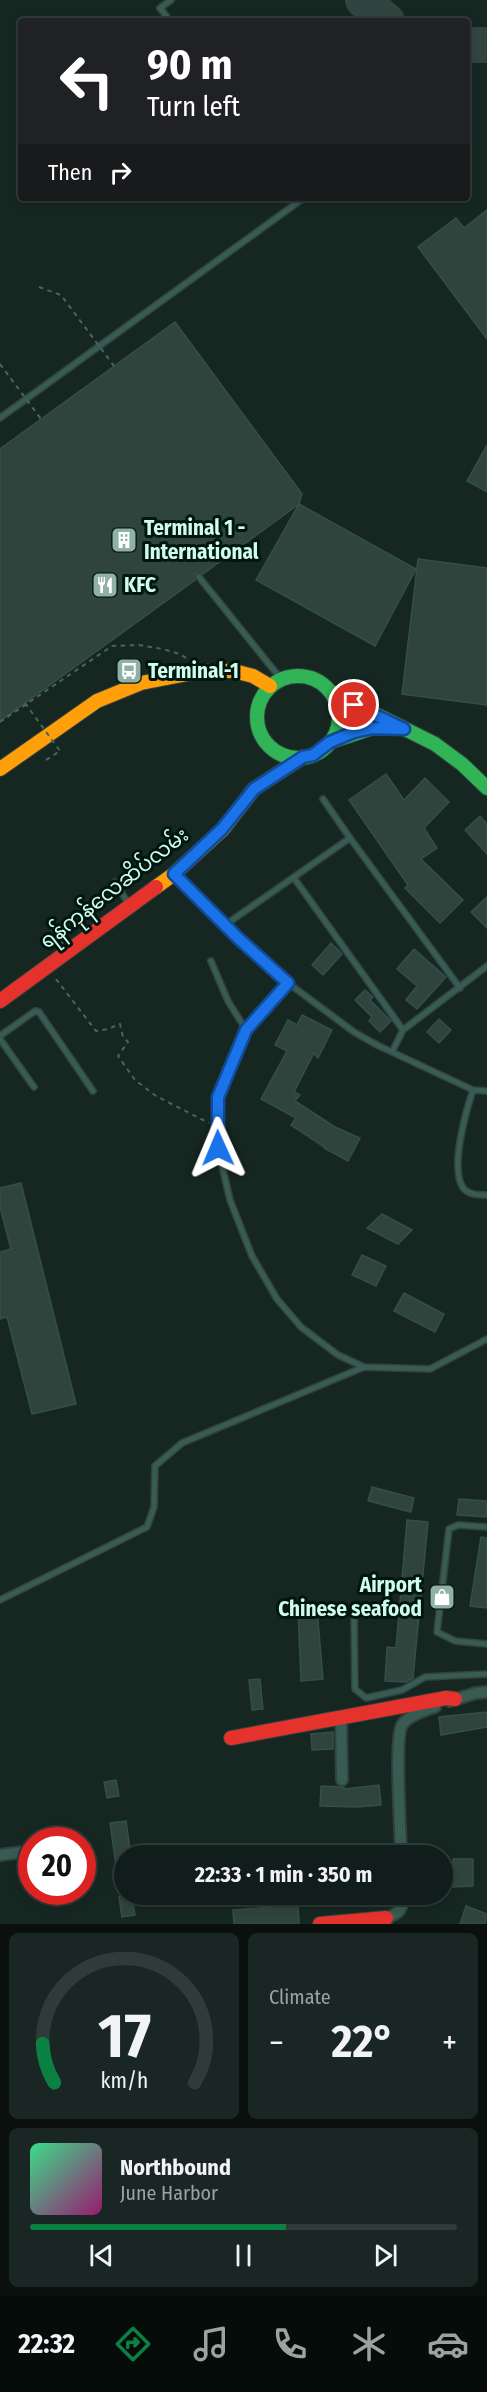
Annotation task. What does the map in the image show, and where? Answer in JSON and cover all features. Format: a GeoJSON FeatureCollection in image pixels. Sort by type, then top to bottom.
{"type":"FeatureCollection","features":[{"type":"Feature","properties":{"kind":"main road"},"geometry":{"type":"LineString","coordinates":[[0,769],[97,701],[141,683],[203,671],[234,671],[275,683]]}},
{"type":"Feature","properties":{"kind":"main road"},"geometry":{"type":"LineString","coordinates":[[404,729],[372,728],[330,742],[313,755],[290,757],[278,752],[261,734],[257,721],[258,709],[262,697],[275,683],[294,676],[308,677],[321,682],[331,692],[435,744],[462,764],[487,788]]}},
{"type":"Feature","properties":{"kind":"main road"},"geometry":{"type":"LineString","coordinates":[[330,742],[337,731],[339,718],[337,704],[331,692]]}},
{"type":"Feature","properties":{"kind":"main road","name":"ရန်ကုန်လေဆိပ်လမ်း"},"geometry":{"type":"LineString","coordinates":[[0,1001],[174,874],[222,829],[254,789],[303,757]]}},
{"type":"Feature","properties":{"kind":"main road"},"geometry":{"type":"LineString","coordinates":[[231,1738],[341,1718],[359,1717],[446,1698],[455,1699]]}},
{"type":"Feature","properties":{"kind":"main road"},"geometry":{"type":"LineString","coordinates":[[320,1924],[386,1921]]}},
{"type":"Feature","properties":{"kind":"street"},"geometry":{"type":"LineString","coordinates":[[401,1845],[397,1742],[402,1724],[419,1713],[455,1699],[487,1692]]}},
{"type":"Feature","properties":{"kind":"street"},"geometry":{"type":"LineString","coordinates":[[341,1718],[342,1780]]}},
{"type":"Feature","properties":{"kind":"street"},"geometry":{"type":"LineString","coordinates":[[0,1855],[18,1853]]}},
{"type":"Feature","properties":{"kind":"street"},"geometry":{"type":"LineString","coordinates":[[386,1921],[399,1913],[403,1905]]}},
{"type":"Feature","properties":{"kind":"lane"},"geometry":{"type":"LineString","coordinates":[[168,18],[160,8],[171,0]]}},
{"type":"Feature","properties":{"kind":"lane"},"geometry":{"type":"LineString","coordinates":[[0,418],[300,201]]}},
{"type":"Feature","properties":{"kind":"lane"},"geometry":{"type":"LineString","coordinates":[[199,577],[275,683]]}},
{"type":"Feature","properties":{"kind":"lane"},"geometry":{"type":"LineString","coordinates":[[323,799],[460,988]]}},
{"type":"Feature","properties":{"kind":"lane"},"geometry":{"type":"LineString","coordinates":[[225,925],[350,838]]}},
{"type":"Feature","properties":{"kind":"lane"},"geometry":{"type":"LineString","coordinates":[[174,874],[288,983],[354,1032],[473,1090],[487,1091]]}},
{"type":"Feature","properties":{"kind":"lane"},"geometry":{"type":"LineString","coordinates":[[294,878],[403,1030]]}},
{"type":"Feature","properties":{"kind":"lane"},"geometry":{"type":"LineString","coordinates":[[115,882],[131,907]]}},
{"type":"Feature","properties":{"kind":"lane"},"geometry":{"type":"LineString","coordinates":[[53,927],[70,951]]}},
{"type":"Feature","properties":{"kind":"lane"},"geometry":{"type":"LineString","coordinates":[[211,961],[228,1001],[246,1030]]}},
{"type":"Feature","properties":{"kind":"lane"},"geometry":{"type":"LineString","coordinates":[[393,1052],[403,1030],[487,966]]}},
{"type":"Feature","properties":{"kind":"lane"},"geometry":{"type":"LineString","coordinates":[[288,983],[246,1030],[218,1097],[216,1125],[218,1148],[230,1200],[252,1256],[276,1299],[301,1327],[338,1355],[364,1366],[430,1369],[487,1339]]}},
{"type":"Feature","properties":{"kind":"lane"},"geometry":{"type":"LineString","coordinates":[[34,1087],[0,1037],[35,1011],[39,1012],[93,1091]]}},
{"type":"Feature","properties":{"kind":"lane"},"geometry":{"type":"LineString","coordinates":[[473,1090],[465,1115],[457,1170],[465,1190],[475,1195],[487,1195]]}},
{"type":"Feature","properties":{"kind":"lane"},"geometry":{"type":"LineString","coordinates":[[0,1600],[147,1527],[154,1507],[155,1466],[182,1443],[364,1366]]}},
{"type":"Feature","properties":{"kind":"lane"},"geometry":{"type":"LineString","coordinates":[[487,1527],[458,1525],[449,1529],[437,1632],[455,1641],[487,1644]]}},
{"type":"Feature","properties":{"kind":"lane"},"geometry":{"type":"LineString","coordinates":[[354,1614],[355,1689],[366,1698],[402,1690],[425,1677],[487,1674]]}},
{"type":"Feature","properties":{"kind":"path"},"geometry":{"type":"LineString","coordinates":[[39,287],[61,295],[114,366]]}},
{"type":"Feature","properties":{"kind":"path"},"geometry":{"type":"LineString","coordinates":[[0,364],[41,419]]}},
{"type":"Feature","properties":{"kind":"path"},"geometry":{"type":"LineString","coordinates":[[0,722],[112,646],[139,645],[163,649],[180,654],[203,671]]}},
{"type":"Feature","properties":{"kind":"path"},"geometry":{"type":"LineString","coordinates":[[25,703],[60,751],[46,760]]}},
{"type":"Feature","properties":{"kind":"path"},"geometry":{"type":"LineString","coordinates":[[47,967],[96,1031],[120,1024],[123,1037],[128,1042],[118,1056],[135,1080],[156,1096],[205,1122],[216,1125]]}},
{"type":"Feature","properties":{"kind":"building"},"geometry":{"type":"Polygon","coordinates":[[[487,210],[487,339],[418,247],[456,218],[464,228],[487,210]]]}},
{"type":"Feature","properties":{"kind":"building","name":"Terminal 1 - International"},"geometry":{"type":"Polygon","coordinates":[[[175,322],[302,494],[299,504],[203,574],[196,573],[195,580],[0,721],[0,449],[175,322]]]}},
{"type":"Feature","properties":{"kind":"building"},"geometry":{"type":"Polygon","coordinates":[[[487,445],[487,492],[467,481],[487,445]]]}},
{"type":"Feature","properties":{"kind":"building"},"geometry":{"type":"Polygon","coordinates":[[[299,504],[416,569],[375,646],[256,580],[299,504]]]}},
{"type":"Feature","properties":{"kind":"building"},"geometry":{"type":"Polygon","coordinates":[[[418,559],[487,568],[487,705],[402,694],[418,559]]]}},
{"type":"Feature","properties":{"kind":"building"},"geometry":{"type":"Polygon","coordinates":[[[386,774],[404,800],[425,778],[449,802],[424,828],[437,848],[421,859],[463,900],[440,923],[405,888],[408,885],[349,800],[386,774]]]}},
{"type":"Feature","properties":{"kind":"building"},"geometry":{"type":"Polygon","coordinates":[[[480,816],[487,824],[487,854],[465,830],[480,816]]]}},
{"type":"Feature","properties":{"kind":"building"},"geometry":{"type":"Polygon","coordinates":[[[487,897],[487,928],[471,912],[487,897]]]}},
{"type":"Feature","properties":{"kind":"building"},"geometry":{"type":"Polygon","coordinates":[[[331,943],[342,954],[323,975],[312,965],[331,943]]]}},
{"type":"Feature","properties":{"kind":"building"},"geometry":{"type":"Polygon","coordinates":[[[414,949],[446,977],[417,1009],[406,1000],[417,986],[397,969],[414,949]]]}},
{"type":"Feature","properties":{"kind":"building"},"geometry":{"type":"Polygon","coordinates":[[[365,990],[373,997],[370,1000],[391,1021],[380,1032],[369,1021],[372,1017],[355,1000],[365,990]]]}},
{"type":"Feature","properties":{"kind":"building"},"geometry":{"type":"Polygon","coordinates":[[[302,1015],[332,1030],[318,1058],[314,1053],[294,1092],[300,1095],[295,1101],[335,1127],[360,1138],[348,1161],[324,1148],[291,1125],[296,1118],[261,1099],[287,1051],[275,1045],[288,1020],[297,1025],[302,1015]]]}},
{"type":"Feature","properties":{"kind":"building"},"geometry":{"type":"Polygon","coordinates":[[[439,1019],[451,1030],[439,1043],[427,1032],[439,1019]]]}},
{"type":"Feature","properties":{"kind":"building"},"geometry":{"type":"Polygon","coordinates":[[[21,1183],[76,1404],[32,1414],[7,1317],[0,1319],[0,1252],[11,1249],[0,1207],[0,1188],[21,1183]]]}},
{"type":"Feature","properties":{"kind":"building"},"geometry":{"type":"Polygon","coordinates":[[[382,1214],[412,1230],[398,1244],[367,1228],[382,1214]]]}},
{"type":"Feature","properties":{"kind":"building"},"geometry":{"type":"Polygon","coordinates":[[[362,1255],[386,1266],[376,1286],[352,1275],[362,1255]]]}},
{"type":"Feature","properties":{"kind":"building"},"geometry":{"type":"Polygon","coordinates":[[[404,1293],[444,1314],[435,1332],[394,1311],[404,1293]]]}},
{"type":"Feature","properties":{"kind":"building"},"geometry":{"type":"Polygon","coordinates":[[[372,1487],[414,1498],[411,1512],[368,1501],[372,1487]]]}},
{"type":"Feature","properties":{"kind":"building"},"geometry":{"type":"Polygon","coordinates":[[[459,1499],[487,1501],[487,1517],[457,1515],[459,1499]]]}},
{"type":"Feature","properties":{"kind":"building"},"geometry":{"type":"Polygon","coordinates":[[[407,1520],[428,1522],[413,1678],[406,1682],[385,1681],[387,1647],[396,1648],[407,1520]]]}},
{"type":"Feature","properties":{"kind":"building"},"geometry":{"type":"Polygon","coordinates":[[[481,1537],[487,1538],[487,1608],[470,1606],[481,1537]]]}},
{"type":"Feature","properties":{"kind":"building"},"geometry":{"type":"Polygon","coordinates":[[[317,1609],[323,1679],[301,1681],[298,1610],[317,1609]]]}},
{"type":"Feature","properties":{"kind":"building"},"geometry":{"type":"Polygon","coordinates":[[[260,1679],[263,1709],[252,1710],[249,1680],[260,1679]]]}},
{"type":"Feature","properties":{"kind":"building"},"geometry":{"type":"Polygon","coordinates":[[[487,1712],[487,1727],[441,1735],[439,1717],[487,1712]]]}},
{"type":"Feature","properties":{"kind":"building"},"geometry":{"type":"Polygon","coordinates":[[[333,1732],[333,1749],[312,1750],[311,1734],[333,1732]]]}},
{"type":"Feature","properties":{"kind":"building"},"geometry":{"type":"Polygon","coordinates":[[[116,1780],[119,1796],[107,1798],[104,1782],[116,1780]]]}},
{"type":"Feature","properties":{"kind":"building"},"geometry":{"type":"Polygon","coordinates":[[[379,1785],[381,1805],[320,1806],[321,1786],[344,1787],[344,1789],[379,1785]]]}},
{"type":"Feature","properties":{"kind":"building"},"geometry":{"type":"Polygon","coordinates":[[[126,1821],[129,1845],[114,1845],[114,1852],[110,1823],[126,1821]]]}},
{"type":"Feature","properties":{"kind":"building"},"geometry":{"type":"Polygon","coordinates":[[[453,1859],[473,1859],[473,1886],[453,1887],[453,1859]]]}},
{"type":"Feature","properties":{"kind":"building"},"geometry":{"type":"Polygon","coordinates":[[[120,1905],[134,1905],[135,1915],[122,1917],[120,1905]]]}},
{"type":"Feature","properties":{"kind":"building"},"geometry":{"type":"Polygon","coordinates":[[[298,1905],[299,1924],[234,1924],[233,1910],[298,1905]]]}},
{"type":"Feature","properties":{"kind":"building"},"geometry":{"type":"Polygon","coordinates":[[[466,1906],[487,1914],[485,1924],[460,1924],[466,1906]]]}},
{"type":"Feature","properties":{"kind":"taxiway"},"geometry":{"type":"LineString","coordinates":[[363,0],[384,18]]}},
{"type":"Feature","properties":{"kind":"taxiway"},"geometry":{"type":"LineString","coordinates":[[470,45],[487,45]]}},
{"type":"Feature","properties":{"kind":"traffic: fast"},"geometry":{"type":"LineString","coordinates":[[298,676],[314,679],[327,688],[336,701],[339,717],[336,733],[327,746],[314,755],[298,758],[282,755],[269,746],[260,733],[257,717],[260,701],[269,688],[282,679],[298,676]]}},
{"type":"Feature","properties":{"kind":"traffic: fast"},"geometry":{"type":"LineString","coordinates":[[331,692],[435,744],[462,764],[487,788]]}},
{"type":"Feature","properties":{"kind":"traffic: fast"},"geometry":{"type":"LineString","coordinates":[[330,742],[372,728],[399,728]]}},
{"type":"Feature","properties":{"kind":"traffic: slow"},"geometry":{"type":"LineString","coordinates":[[0,769],[97,701],[141,683],[203,671],[234,671],[253,676],[270,686]]}},
{"type":"Feature","properties":{"kind":"traffic: slow"},"geometry":{"type":"LineString","coordinates":[[156,887],[174,874],[223,829],[254,789],[303,757]]}},
{"type":"Feature","properties":{"kind":"traffic: jam"},"geometry":{"type":"LineString","coordinates":[[0,1001],[156,887]]}},
{"type":"Feature","properties":{"kind":"traffic: jam"},"geometry":{"type":"LineString","coordinates":[[231,1738],[446,1698],[455,1699]]}},
{"type":"Feature","properties":{"kind":"traffic: jam"},"geometry":{"type":"LineString","coordinates":[[320,1924],[386,1918]]}},
{"type":"Feature","properties":{"kind":"place","name":"Terminal 1 - International"},"geometry":{"type":"Point","coordinates":[124,540]}},
{"type":"Feature","properties":{"kind":"place","name":"KFC"},"geometry":{"type":"Point","coordinates":[105,585]}},
{"type":"Feature","properties":{"kind":"place","name":"Terminal-1"},"geometry":{"type":"Point","coordinates":[129,671]}},
{"type":"Feature","properties":{"kind":"place","name":"Airport Chinese seafood"},"geometry":{"type":"Point","coordinates":[442,1597]}},
{"type":"Feature","properties":{"kind":"route"},"geometry":{"type":"LineString","coordinates":[[218,1148],[216,1125],[218,1097],[246,1030],[288,983],[238,938],[174,874],[222,829],[254,789],[303,757],[313,755],[330,742],[354,732],[372,728],[404,729],[354,705]]}}]}
